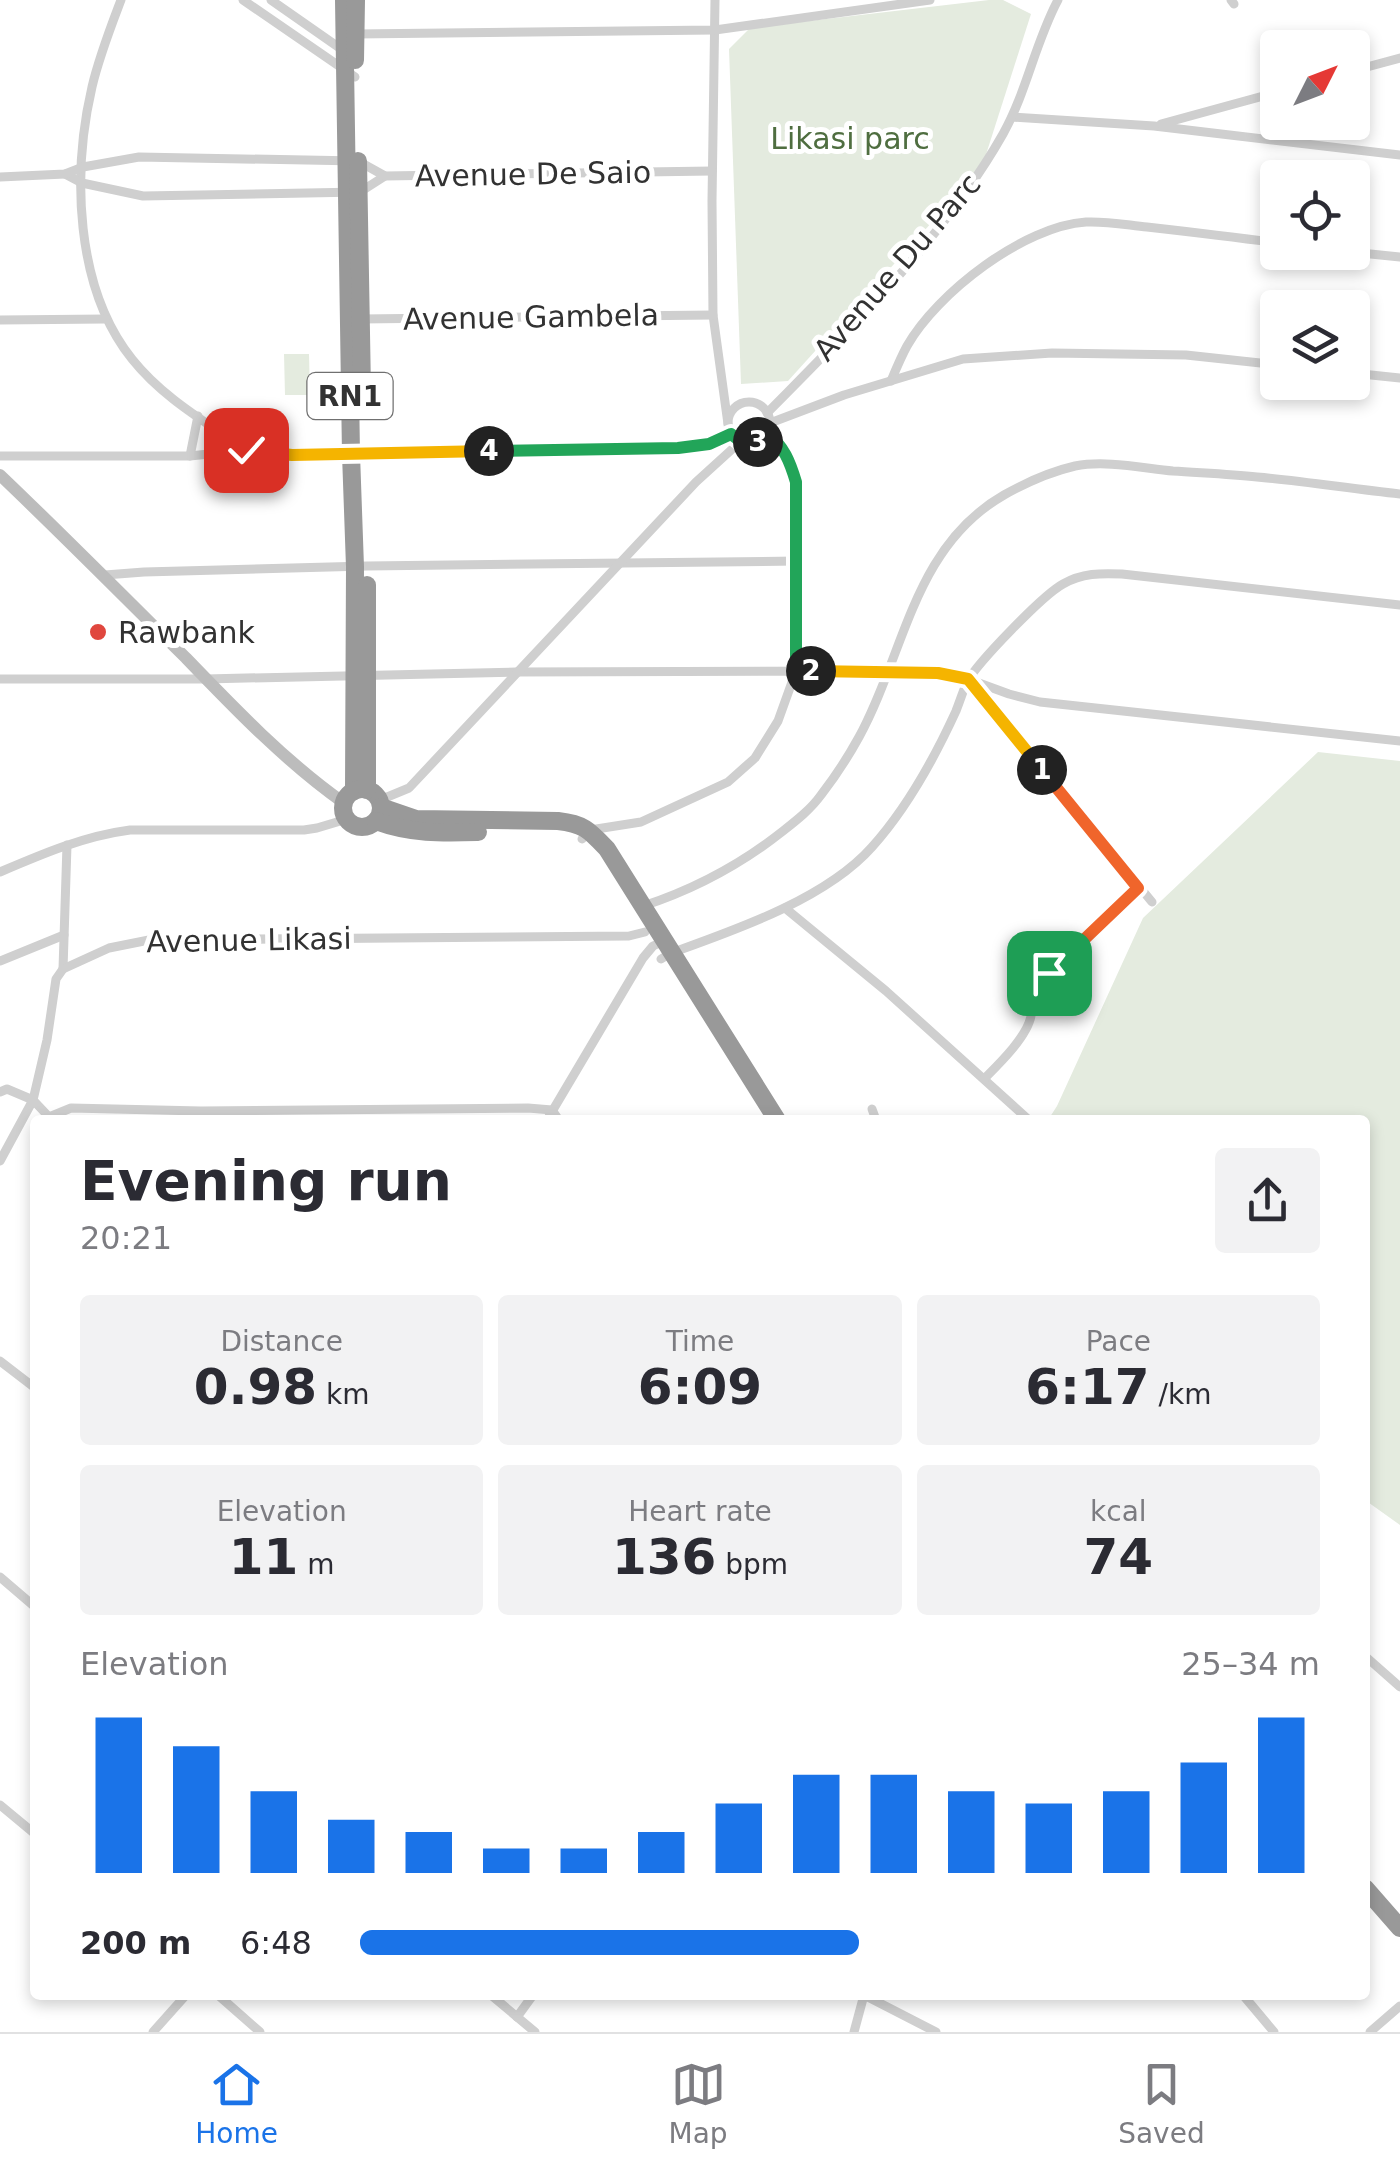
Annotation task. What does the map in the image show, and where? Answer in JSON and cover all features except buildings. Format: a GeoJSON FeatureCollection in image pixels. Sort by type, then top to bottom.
{"type":"FeatureCollection","features":[{"type":"Feature","properties":{"kind":"highway","name":"RN1"},"geometry":{"type":"LineString","coordinates":[[344,0],[353,192],[364,804]]}},
{"type":"Feature","properties":{"kind":"highway","name":"RN1"},"geometry":{"type":"LineString","coordinates":[[349,64],[356,34],[356,0]]}},
{"type":"Feature","properties":{"kind":"highway"},"geometry":{"type":"LineString","coordinates":[[364,804],[394,828],[421,833],[581,832],[607,849],[643,906],[659,946],[761,1115]]}},
{"type":"Feature","properties":{"kind":"highway"},"geometry":{"type":"LineString","coordinates":[[581,832],[774,1115]]}},
{"type":"Feature","properties":{"kind":"highway"},"geometry":{"type":"LineString","coordinates":[[1370,1894],[1400,1928]]}},
{"type":"Feature","properties":{"kind":"highway"},"geometry":{"type":"LineString","coordinates":[[1370,1911],[1400,1946]]}},
{"type":"Feature","properties":{"kind":"main road"},"geometry":{"type":"LineString","coordinates":[[0,475],[295,764],[364,804]]}},
{"type":"Feature","properties":{"kind":"street"},"geometry":{"type":"LineString","coordinates":[[121,0],[92,88],[85,127],[82,210],[89,268],[105,318],[134,362],[162,391],[246,450]]}},
{"type":"Feature","properties":{"kind":"street"},"geometry":{"type":"LineString","coordinates":[[243,0],[349,64]]}},
{"type":"Feature","properties":{"kind":"street"},"geometry":{"type":"LineString","coordinates":[[271,0],[349,64]]}},
{"type":"Feature","properties":{"kind":"street"},"geometry":{"type":"LineString","coordinates":[[715,0],[714,315],[733,434]]}},
{"type":"Feature","properties":{"kind":"street"},"geometry":{"type":"LineString","coordinates":[[356,34],[716,30],[930,0]]}},
{"type":"Feature","properties":{"kind":"street","name":"Avenue Du Parc"},"geometry":{"type":"LineString","coordinates":[[768,423],[941,224],[982,170],[1012,117],[1041,35],[1058,0]]}},
{"type":"Feature","properties":{"kind":"street"},"geometry":{"type":"LineString","coordinates":[[1370,66],[1400,58]]}},
{"type":"Feature","properties":{"kind":"street"},"geometry":{"type":"LineString","coordinates":[[1154,126],[1260,97]]}},
{"type":"Feature","properties":{"kind":"street"},"geometry":{"type":"LineString","coordinates":[[1012,117],[1154,126],[1400,155]]}},
{"type":"Feature","properties":{"kind":"street","name":"Avenue De Saio"},"geometry":{"type":"LineString","coordinates":[[0,177],[66,174],[139,156],[352,161],[385,176],[712,171]]}},
{"type":"Feature","properties":{"kind":"street"},"geometry":{"type":"LineString","coordinates":[[66,174],[82,183],[143,196],[353,192],[385,176]]}},
{"type":"Feature","properties":{"kind":"street"},"geometry":{"type":"LineString","coordinates":[[891,381],[908,344],[954,292],[985,264],[1062,225],[1122,224],[1260,241]]}},
{"type":"Feature","properties":{"kind":"street"},"geometry":{"type":"LineString","coordinates":[[1370,254],[1400,258]]}},
{"type":"Feature","properties":{"kind":"street","name":"Avenue Gambela"},"geometry":{"type":"LineString","coordinates":[[355,319],[714,315]]}},
{"type":"Feature","properties":{"kind":"street"},"geometry":{"type":"LineString","coordinates":[[0,320],[105,318]]}},
{"type":"Feature","properties":{"kind":"street"},"geometry":{"type":"LineString","coordinates":[[0,456],[190,456],[246,450],[292,455],[678,448],[709,444],[733,434],[755,443],[768,423],[962,359],[1186,354],[1260,363]]}},
{"type":"Feature","properties":{"kind":"street"},"geometry":{"type":"LineString","coordinates":[[1370,375],[1400,378]]}},
{"type":"Feature","properties":{"kind":"street"},"geometry":{"type":"LineString","coordinates":[[0,872],[67,844],[130,830],[317,828],[364,804],[408,788],[696,482],[733,434],[731,412],[746,402],[758,404],[786,453],[796,482],[796,671],[778,721],[755,758],[728,782],[641,822],[581,832]]}},
{"type":"Feature","properties":{"kind":"street"},"geometry":{"type":"LineString","coordinates":[[190,456],[198,416]]}},
{"type":"Feature","properties":{"kind":"street"},"geometry":{"type":"LineString","coordinates":[[643,906],[714,878],[805,813],[859,738],[934,564],[967,522],[1024,484],[1079,465],[1112,465],[1400,494]]}},
{"type":"Feature","properties":{"kind":"street"},"geometry":{"type":"LineString","coordinates":[[105,575],[361,566],[797,561]]}},
{"type":"Feature","properties":{"kind":"street"},"geometry":{"type":"LineString","coordinates":[[968,679],[1040,603],[1063,584],[1090,573],[1400,605]]}},
{"type":"Feature","properties":{"kind":"street"},"geometry":{"type":"LineString","coordinates":[[0,680],[516,672],[938,673],[1040,702],[1400,741]]}},
{"type":"Feature","properties":{"kind":"street"},"geometry":{"type":"LineString","coordinates":[[968,679],[1152,902]]}},
{"type":"Feature","properties":{"kind":"street","name":"Avenue Likasi"},"geometry":{"type":"LineString","coordinates":[[63,969],[109,948],[149,940],[630,936],[659,946],[749,925],[834,878],[870,850],[914,792],[968,679]]}},
{"type":"Feature","properties":{"kind":"street"},"geometry":{"type":"LineString","coordinates":[[0,1162],[32,1100],[56,980],[63,969],[67,844]]}},
{"type":"Feature","properties":{"kind":"street"},"geometry":{"type":"LineString","coordinates":[[984,1079],[1017,1042],[1031,1016],[1029,998],[1049,973],[1138,888]]}},
{"type":"Feature","properties":{"kind":"street"},"geometry":{"type":"LineString","coordinates":[[785,908],[886,991],[1024,1115]]}},
{"type":"Feature","properties":{"kind":"street"},"geometry":{"type":"LineString","coordinates":[[0,962],[64,935]]}},
{"type":"Feature","properties":{"kind":"street"},"geometry":{"type":"LineString","coordinates":[[57,1115],[71,1108],[528,1108],[550,1115],[634,974],[659,946]]}},
{"type":"Feature","properties":{"kind":"street"},"geometry":{"type":"LineString","coordinates":[[0,1092],[7,1089],[32,1100],[48,1115]]}},
{"type":"Feature","properties":{"kind":"street"},"geometry":{"type":"LineString","coordinates":[[0,1360],[30,1384]]}},
{"type":"Feature","properties":{"kind":"street"},"geometry":{"type":"LineString","coordinates":[[0,1576],[30,1602]]}},
{"type":"Feature","properties":{"kind":"street"},"geometry":{"type":"LineString","coordinates":[[1370,1660],[1399,1684]]}},
{"type":"Feature","properties":{"kind":"street"},"geometry":{"type":"LineString","coordinates":[[0,1804],[30,1830]]}},
{"type":"Feature","properties":{"kind":"street"},"geometry":{"type":"LineString","coordinates":[[152,2032],[181,2000]]}},
{"type":"Feature","properties":{"kind":"street"},"geometry":{"type":"LineString","coordinates":[[224,2000],[260,2032]]}},
{"type":"Feature","properties":{"kind":"street"},"geometry":{"type":"LineString","coordinates":[[497,2000],[535,2032]]}},
{"type":"Feature","properties":{"kind":"street"},"geometry":{"type":"LineString","coordinates":[[516,2016],[529,2000]]}},
{"type":"Feature","properties":{"kind":"street"},"geometry":{"type":"LineString","coordinates":[[854,2032],[863,2000]]}},
{"type":"Feature","properties":{"kind":"street"},"geometry":{"type":"LineString","coordinates":[[874,2000],[936,2032]]}},
{"type":"Feature","properties":{"kind":"street"},"geometry":{"type":"LineString","coordinates":[[1247,2000],[1274,2032]]}},
{"type":"Feature","properties":{"kind":"street"},"geometry":{"type":"LineString","coordinates":[[1370,2032],[1400,2006]]}},
{"type":"Feature","properties":{"kind":"green space","name":"Likasi parc"},"geometry":{"type":"Polygon","coordinates":[[[1003,0],[1031,14],[982,167],[788,381],[741,384],[729,49],[750,28],[1003,0]]]}},
{"type":"Feature","properties":{"kind":"green space"},"geometry":{"type":"Polygon","coordinates":[[[284,354],[309,354],[310,395],[285,395],[284,354]]]}},
{"type":"Feature","properties":{"kind":"green space"},"geometry":{"type":"Polygon","coordinates":[[[1318,752],[1400,761],[1400,1525],[1370,1504],[1370,1115],[1051,1115],[1143,918],[1318,752]]]}},
{"type":"Feature","properties":{"kind":"place","name":"Rawbank"},"geometry":{"type":"Point","coordinates":[98,632]}},
{"type":"Feature","properties":{"kind":"route"},"geometry":{"type":"LineString","coordinates":[[246,450],[292,455],[678,448],[709,444],[731,434],[750,444],[767,433],[786,453],[796,482],[796,671],[938,673],[968,679],[1138,888],[1049,973]]}}]}
